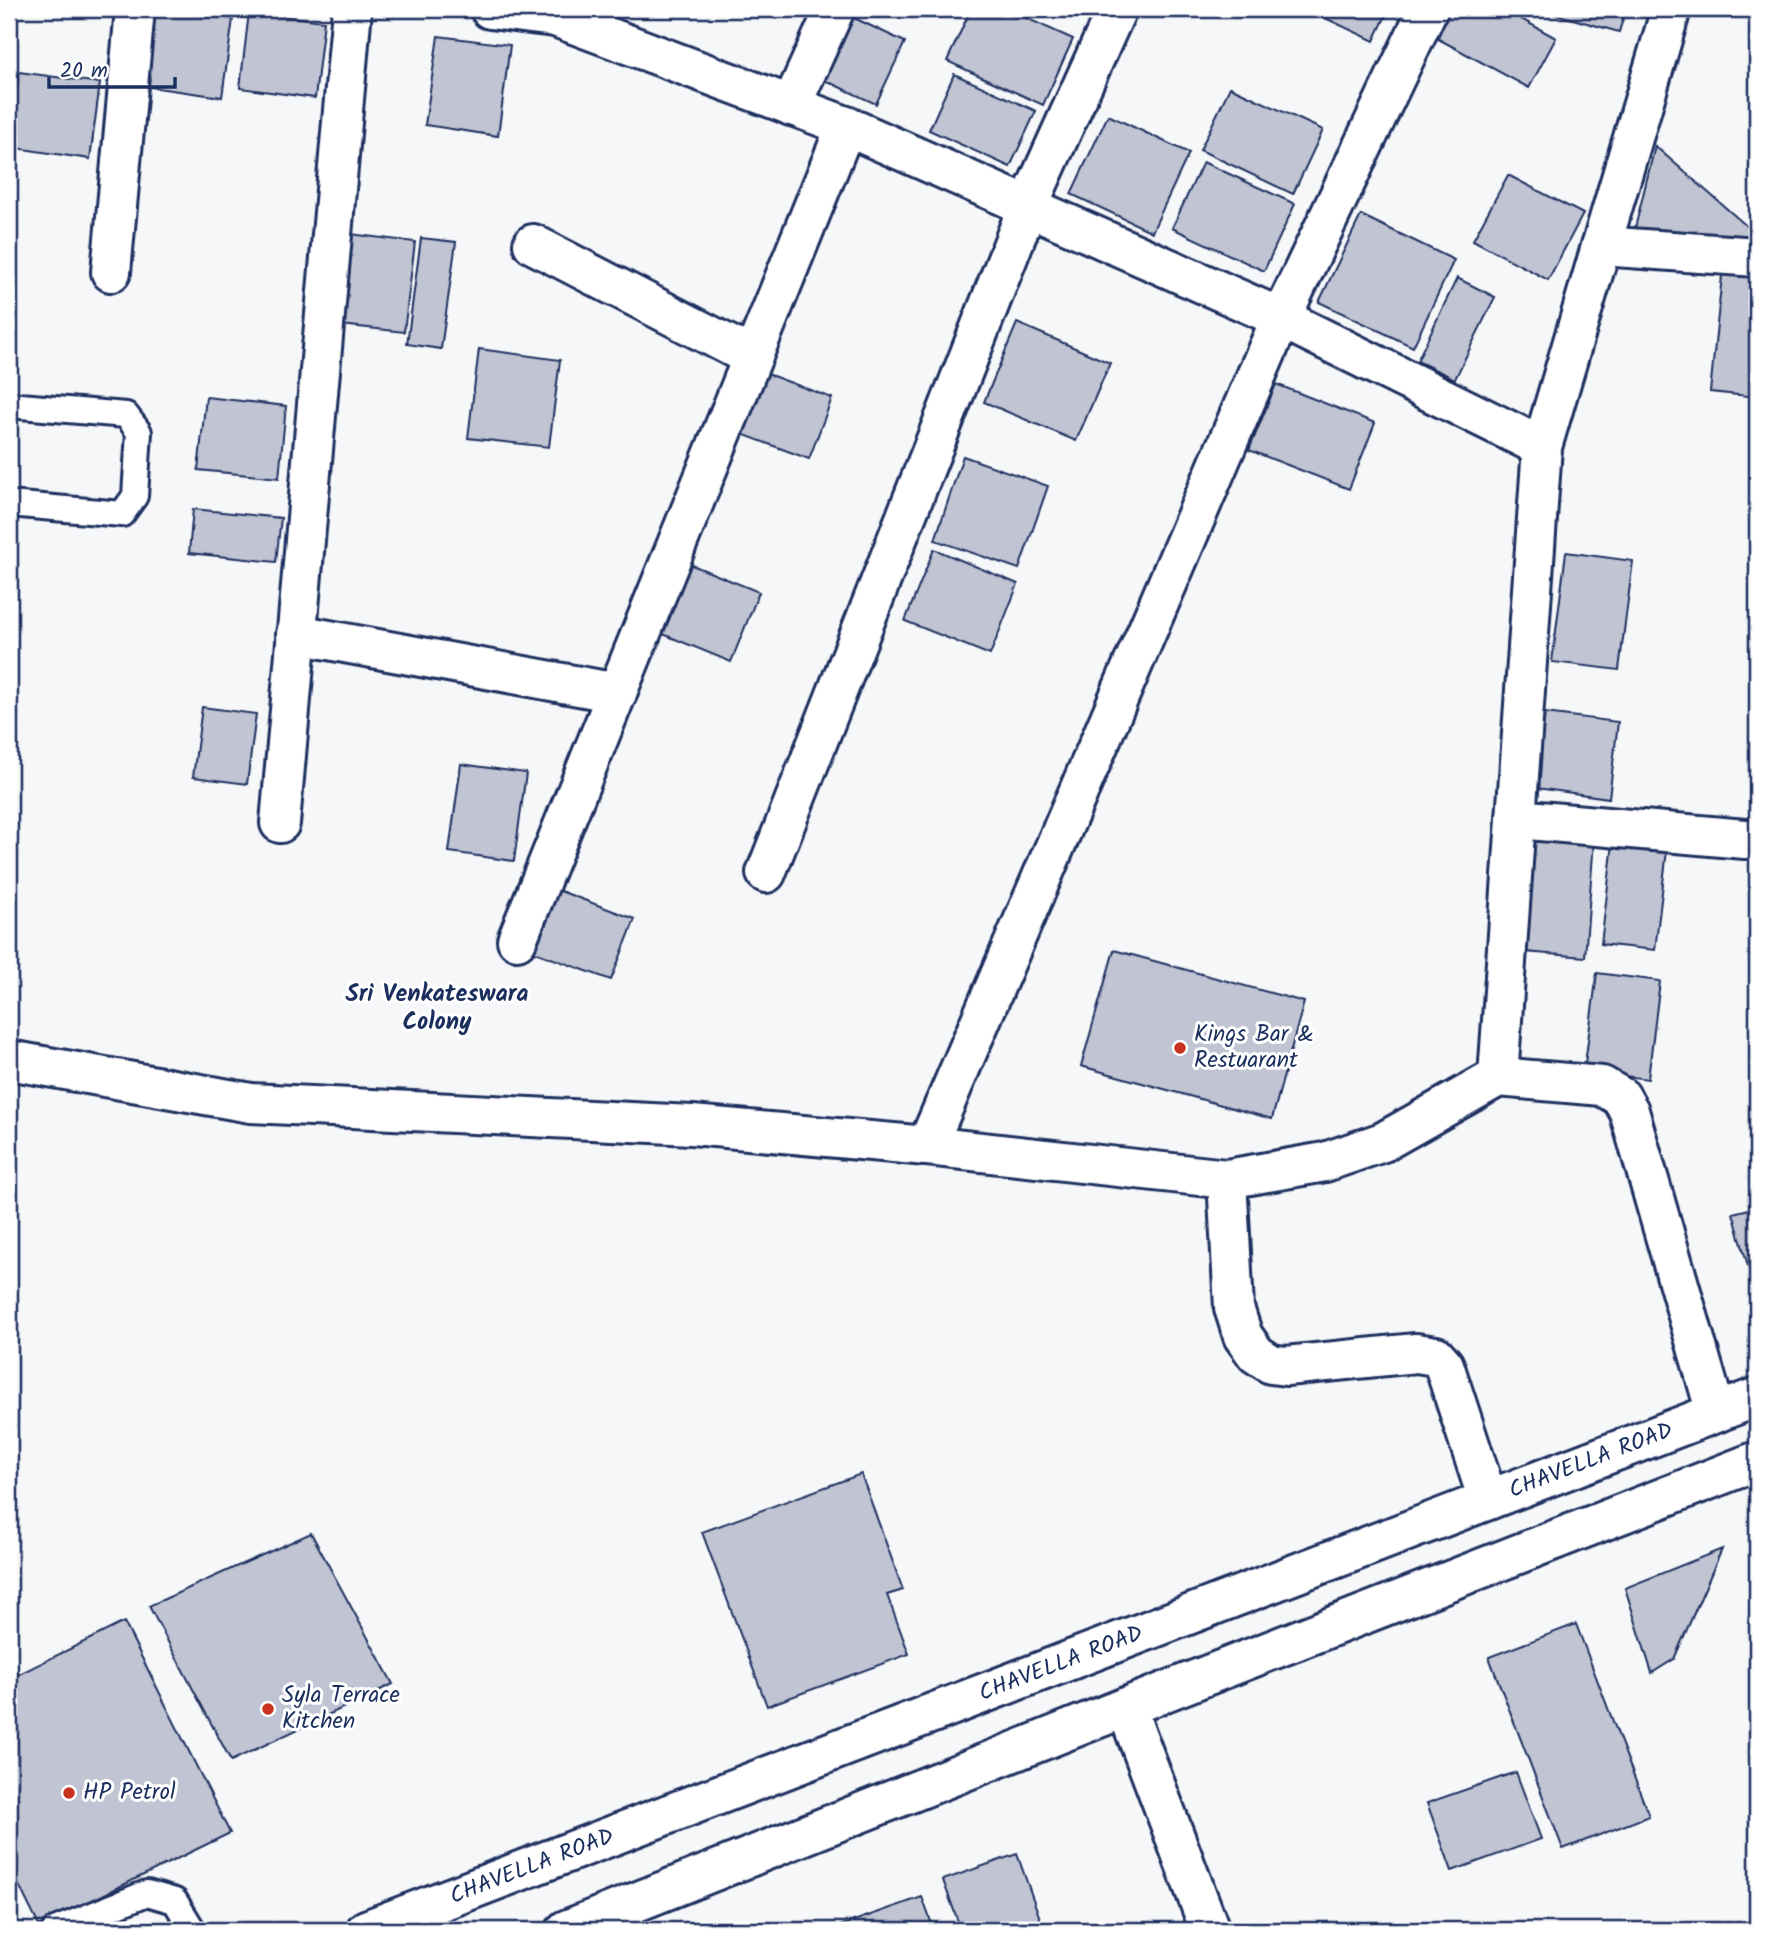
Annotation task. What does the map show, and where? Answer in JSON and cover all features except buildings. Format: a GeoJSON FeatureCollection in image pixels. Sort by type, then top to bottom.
{"type":"FeatureCollection","features":[{"type":"Feature","properties":{"kind":"main road"},"geometry":{"type":"LineString","coordinates":[[111,272],[135,9]]}},
{"type":"Feature","properties":{"kind":"main road"},"geometry":{"type":"LineString","coordinates":[[280,822],[352,9]]}},
{"type":"Feature","properties":{"kind":"main road"},"geometry":{"type":"LineString","coordinates":[[491,9],[555,13],[846,126],[1281,318],[1542,447]]}},
{"type":"Feature","properties":{"kind":"main road"},"geometry":{"type":"LineString","coordinates":[[791,106],[835,9]]}},
{"type":"Feature","properties":{"kind":"main road"},"geometry":{"type":"LineString","coordinates":[[766,873],[1028,206],[1117,9]]}},
{"type":"Feature","properties":{"kind":"main road"},"geometry":{"type":"LineString","coordinates":[[927,1146],[1281,318],[1428,9]]}},
{"type":"Feature","properties":{"kind":"main road"},"geometry":{"type":"LineString","coordinates":[[1498,1077],[1542,447],[1671,9]]}},
{"type":"Feature","properties":{"kind":"main road"},"geometry":{"type":"LineString","coordinates":[[517,940],[846,126]]}},
{"type":"Feature","properties":{"kind":"main road"},"geometry":{"type":"LineString","coordinates":[[533,244],[752,356]]}},
{"type":"Feature","properties":{"kind":"main road"},"geometry":{"type":"LineString","coordinates":[[1601,246],[1757,257]]}},
{"type":"Feature","properties":{"kind":"main road"},"geometry":{"type":"LineString","coordinates":[[296,634],[617,693]]}},
{"type":"Feature","properties":{"kind":"main road"},"geometry":{"type":"LineString","coordinates":[[1516,819],[1745,839]]}},
{"type":"Feature","properties":{"kind":"main road"},"geometry":{"type":"LineString","coordinates":[[9,1060],[251,1103],[692,1125],[927,1146],[1227,1179],[1325,1162],[1383,1142],[1498,1077],[1602,1086],[1621,1097],[1629,1111],[1716,1413]]}},
{"type":"Feature","properties":{"kind":"main road"},"geometry":{"type":"LineString","coordinates":[[1227,1179],[1234,1308],[1243,1336],[1256,1354],[1271,1364],[1286,1366],[1416,1353],[1436,1356],[1444,1365],[1488,1500]]}},
{"type":"Feature","properties":{"kind":"main road","name":"CHAVELLA ROAD"},"geometry":{"type":"LineString","coordinates":[[366,1930],[1757,1397]]}},
{"type":"Feature","properties":{"kind":"main road"},"geometry":{"type":"LineString","coordinates":[[566,1930],[1126,1707],[1757,1461]]}},
{"type":"Feature","properties":{"kind":"main road"},"geometry":{"type":"LineString","coordinates":[[1126,1707],[1210,1930]]}},
{"type":"Feature","properties":{"kind":"lane"},"geometry":{"type":"LineString","coordinates":[[9,405],[126,415],[139,432],[135,496],[122,514],[9,504]]}},
{"type":"Feature","properties":{"kind":"lane"},"geometry":{"type":"LineString","coordinates":[[55,1930],[147,1893],[175,1901],[192,1930]]}},
{"type":"Feature","properties":{"kind":"place","name":"Kings Bar & Restuarant"},"geometry":{"type":"Point","coordinates":[1180,1048]}},
{"type":"Feature","properties":{"kind":"place","name":"Syla Terrace Kitchen"},"geometry":{"type":"Point","coordinates":[268,1709]}},
{"type":"Feature","properties":{"kind":"place","name":"HP Petrol"},"geometry":{"type":"Point","coordinates":[69,1793]}},
{"type":"Feature","properties":{"kind":"district","name":"Sri Venkateswara Colony"},"geometry":{"type":"Point","coordinates":[437,1008]}}]}
